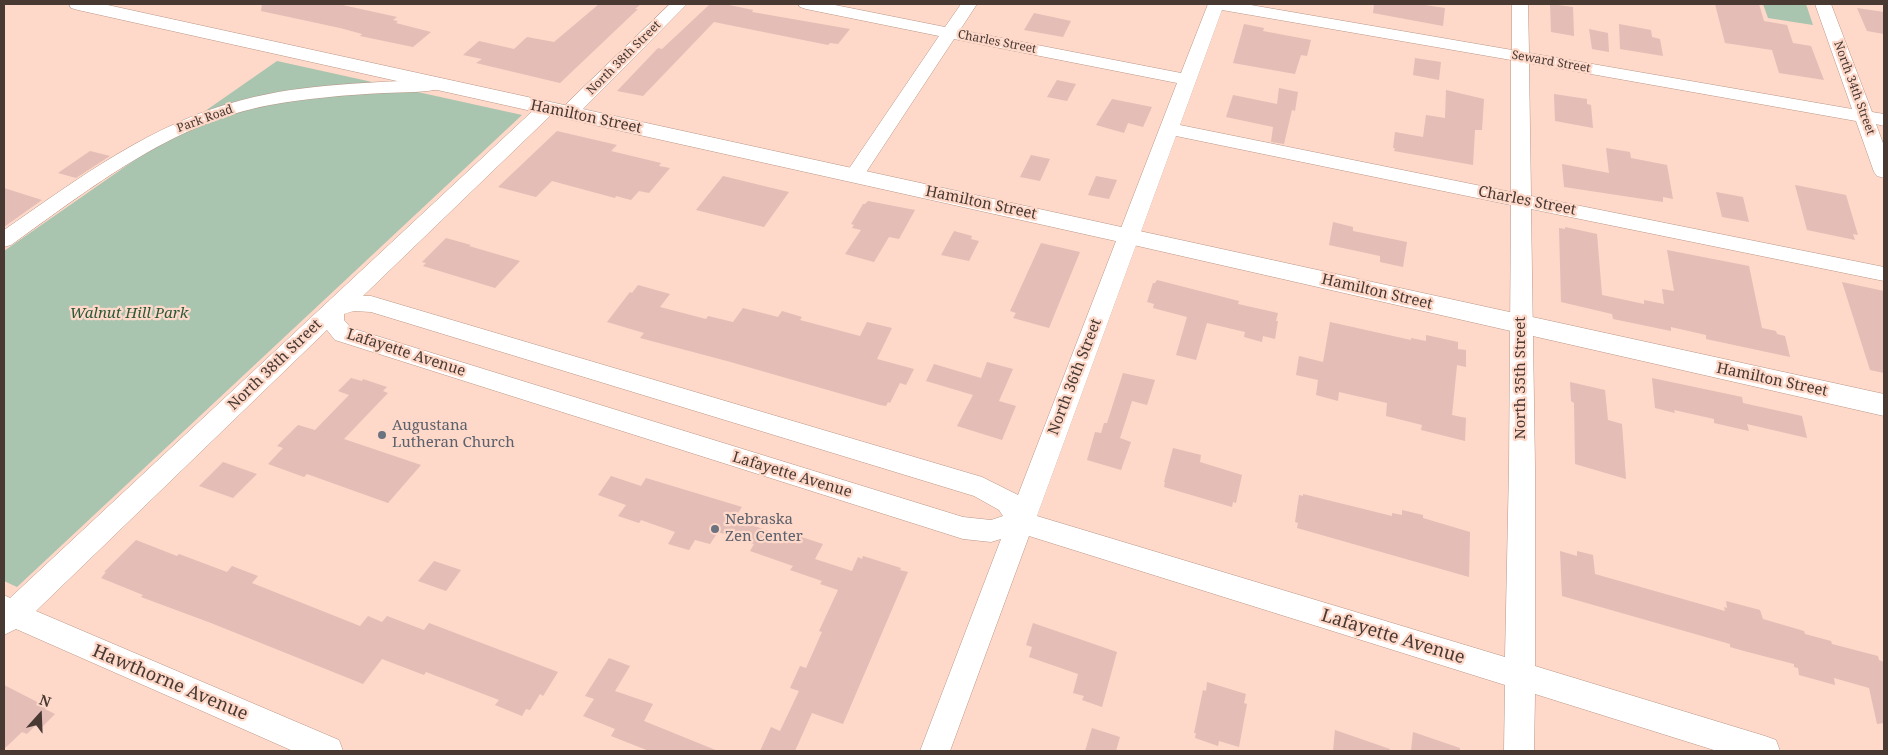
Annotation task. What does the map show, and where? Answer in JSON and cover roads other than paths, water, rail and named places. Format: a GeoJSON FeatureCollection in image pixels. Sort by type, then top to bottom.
{"type":"FeatureCollection","features":[{"type":"Feature","properties":{"kind":"main road","name":"Hamilton Street"},"geometry":{"type":"LineString","coordinates":[[78,4],[1884,405]]}},
{"type":"Feature","properties":{"kind":"street","name":"North 38th Street"},"geometry":{"type":"LineString","coordinates":[[7,614],[333,310],[679,4]]}},
{"type":"Feature","properties":{"kind":"street","name":"Charles Street"},"geometry":{"type":"LineString","coordinates":[[806,4],[1187,80]]}},
{"type":"Feature","properties":{"kind":"street"},"geometry":{"type":"LineString","coordinates":[[854,176],[969,4]]}},
{"type":"Feature","properties":{"kind":"street","name":"Seward Street"},"geometry":{"type":"LineString","coordinates":[[1217,4],[1884,120]]}},
{"type":"Feature","properties":{"kind":"street","name":"North 36th Street"},"geometry":{"type":"LineString","coordinates":[[935,751],[1217,4]]}},
{"type":"Feature","properties":{"kind":"street","name":"North 35th Street"},"geometry":{"type":"LineString","coordinates":[[1519,751],[1520,4]]}},
{"type":"Feature","properties":{"kind":"street","name":"North 34th Street"},"geometry":{"type":"LineString","coordinates":[[1823,4],[1884,172]]}},
{"type":"Feature","properties":{"kind":"street","name":"Park Road"},"geometry":{"type":"LineString","coordinates":[[4,240],[129,154],[164,134],[206,117],[246,104],[284,97],[438,84]]}},
{"type":"Feature","properties":{"kind":"street","name":"Charles Street"},"geometry":{"type":"LineString","coordinates":[[1169,129],[1884,274]]}},
{"type":"Feature","properties":{"kind":"street","name":"Lafayette Avenue"},"geometry":{"type":"LineString","coordinates":[[1021,522],[1008,502],[982,488],[371,304],[353,303],[333,310],[333,322],[343,334],[963,528],[991,531],[1021,522],[1765,751]]}},
{"type":"Feature","properties":{"kind":"street"},"geometry":{"type":"LineString","coordinates":[[651,431],[676,396]]}},
{"type":"Feature","properties":{"kind":"street","name":"Hawthorne Avenue"},"geometry":{"type":"LineString","coordinates":[[7,614],[328,751]]}},
{"type":"Feature","properties":{"kind":"place","name":"Augustana Lutheran Church"},"geometry":{"type":"Point","coordinates":[382,435]}},
{"type":"Feature","properties":{"kind":"place","name":"Nebraska Zen Center"},"geometry":{"type":"Point","coordinates":[715,529]}},
{"type":"Feature","properties":{"kind":"park label","name":"Walnut Hill Park"},"geometry":{"type":"Point","coordinates":[129,314]}}]}
